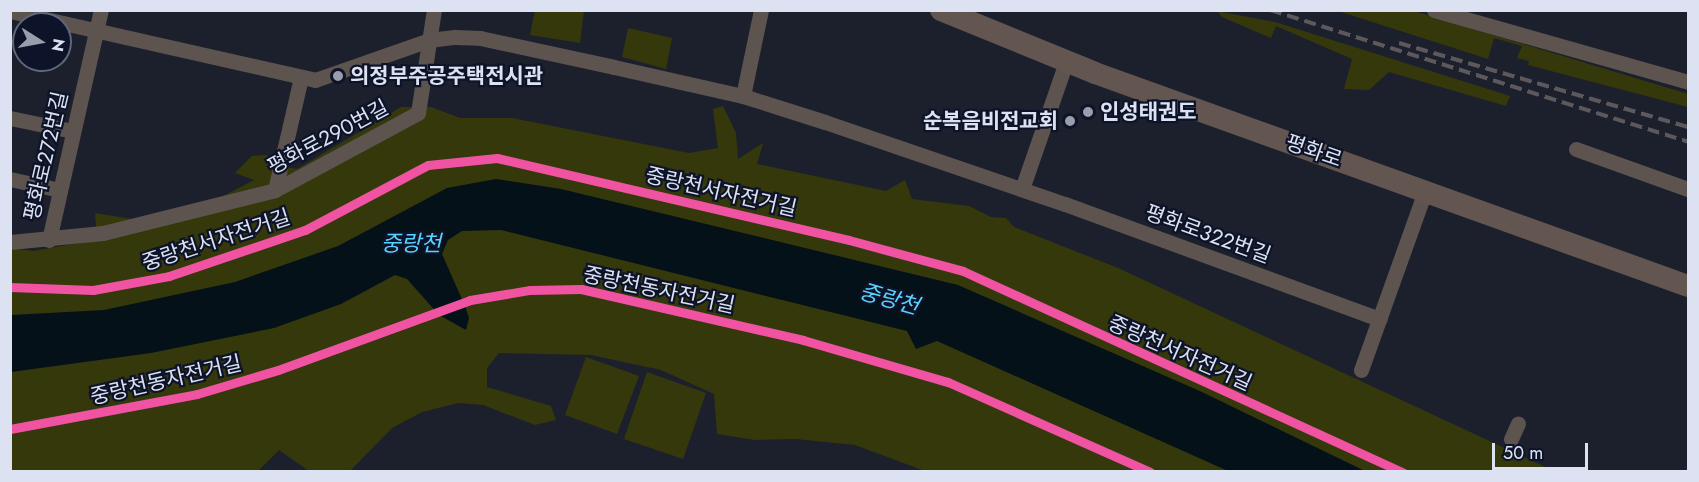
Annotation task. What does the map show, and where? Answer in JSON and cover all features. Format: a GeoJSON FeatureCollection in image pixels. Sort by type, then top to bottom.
{"type":"FeatureCollection","features":[{"type":"Feature","properties":{"kind":"main road","name":"평화로"},"geometry":{"type":"LineString","coordinates":[[941,10],[1066,62],[1689,286]]}},
{"type":"Feature","properties":{"kind":"street","name":"평화로272번길"},"geometry":{"type":"LineString","coordinates":[[49,240],[101,10]]}},
{"type":"Feature","properties":{"kind":"street","name":"평화로290번길"},"geometry":{"type":"LineString","coordinates":[[10,242],[103,233],[275,190],[418,114],[434,10]]}},
{"type":"Feature","properties":{"kind":"street"},"geometry":{"type":"LineString","coordinates":[[743,96],[761,10]]}},
{"type":"Feature","properties":{"kind":"street"},"geometry":{"type":"LineString","coordinates":[[1434,10],[1689,82]]}},
{"type":"Feature","properties":{"kind":"street","name":"평화로322번길"},"geometry":{"type":"LineString","coordinates":[[10,11],[315,80],[429,40],[480,38],[743,96],[1022,189],[1380,319]]}},
{"type":"Feature","properties":{"kind":"street"},"geometry":{"type":"LineString","coordinates":[[1022,189],[1066,62]]}},
{"type":"Feature","properties":{"kind":"street"},"geometry":{"type":"LineString","coordinates":[[275,190],[301,77]]}},
{"type":"Feature","properties":{"kind":"street"},"geometry":{"type":"LineString","coordinates":[[10,118],[74,132]]}},
{"type":"Feature","properties":{"kind":"street"},"geometry":{"type":"LineString","coordinates":[[1576,149],[1689,189]]}},
{"type":"Feature","properties":{"kind":"street"},"geometry":{"type":"LineString","coordinates":[[10,179],[60,190]]}},
{"type":"Feature","properties":{"kind":"street"},"geometry":{"type":"LineString","coordinates":[[1361,370],[1425,191]]}},
{"type":"Feature","properties":{"kind":"street"},"geometry":{"type":"LineString","coordinates":[[1511,439],[1518,423]]}},
{"type":"Feature","properties":{"kind":"green space"},"geometry":{"type":"Polygon","coordinates":[[[535,10],[584,11],[580,43],[530,35],[535,10]]]}},
{"type":"Feature","properties":{"kind":"green space"},"geometry":{"type":"Polygon","coordinates":[[[1217,11],[1275,22],[1510,96],[1506,106],[1389,72],[1369,90],[1344,89],[1352,59],[1276,26],[1271,38],[1222,17],[1217,11]]]}},
{"type":"Feature","properties":{"kind":"green space"},"geometry":{"type":"Polygon","coordinates":[[[1338,11],[1414,11],[1688,94],[1688,107],[1528,65],[1529,61],[1517,58],[1522,46],[1494,38],[1488,59],[1338,11]]]}},
{"type":"Feature","properties":{"kind":"green space"},"geometry":{"type":"Polygon","coordinates":[[[628,28],[672,38],[666,69],[622,57],[628,28]]]}},
{"type":"Feature","properties":{"kind":"green space"},"geometry":{"type":"Polygon","coordinates":[[[723,106],[736,133],[738,159],[763,143],[757,164],[886,191],[905,180],[912,199],[969,206],[991,217],[1006,218],[1014,227],[1118,268],[1554,471],[925,471],[855,445],[796,439],[755,440],[717,434],[714,394],[661,370],[591,355],[499,353],[487,368],[487,387],[551,406],[556,420],[535,425],[483,405],[458,403],[422,412],[392,428],[350,471],[309,471],[279,450],[258,471],[11,471],[11,248],[33,251],[97,240],[95,213],[168,225],[254,180],[235,173],[252,156],[267,155],[276,165],[297,169],[401,107],[431,107],[460,118],[512,118],[689,153],[718,148],[713,109],[723,106]]]}},
{"type":"Feature","properties":{"kind":"green space"},"geometry":{"type":"Polygon","coordinates":[[[586,357],[639,376],[617,434],[565,415],[586,357]]]}},
{"type":"Feature","properties":{"kind":"green space"},"geometry":{"type":"Polygon","coordinates":[[[647,372],[706,393],[683,459],[624,439],[647,372]]]}},
{"type":"Feature","properties":{"kind":"water","name":"중랑천"},"geometry":{"type":"Polygon","coordinates":[[[496,179],[561,189],[958,285],[1202,392],[1365,471],[1228,471],[937,341],[916,349],[907,331],[501,230],[462,231],[448,240],[442,254],[469,318],[466,330],[439,315],[407,279],[395,275],[341,304],[274,328],[151,353],[11,372],[11,315],[104,310],[235,282],[338,246],[447,188],[496,179]]]}},
{"type":"Feature","properties":{"kind":"railway"},"geometry":{"type":"LineString","coordinates":[[1270,10],[1688,142]]}},
{"type":"Feature","properties":{"kind":"railway"},"geometry":{"type":"LineString","coordinates":[[1399,43],[1688,127]]}},
{"type":"Feature","properties":{"kind":"cycle path","name":"중랑천서자전거길"},"geometry":{"type":"LineString","coordinates":[[10,287],[93,290],[169,276],[305,230],[428,165],[497,158],[849,240],[963,271],[1403,472]]}},
{"type":"Feature","properties":{"kind":"cycle path","name":"중랑천동자전거길"},"geometry":{"type":"LineString","coordinates":[[10,429],[197,394],[278,370],[470,300],[530,290],[581,289],[803,340],[948,382],[1150,472]]}},
{"type":"Feature","properties":{"kind":"place","name":"의정부주공주택전시관"},"geometry":{"type":"Point","coordinates":[338,76]}},
{"type":"Feature","properties":{"kind":"place","name":"인성태권도"},"geometry":{"type":"Point","coordinates":[1088,112]}},
{"type":"Feature","properties":{"kind":"place","name":"순복음비전교회"},"geometry":{"type":"Point","coordinates":[1070,121]}}]}
